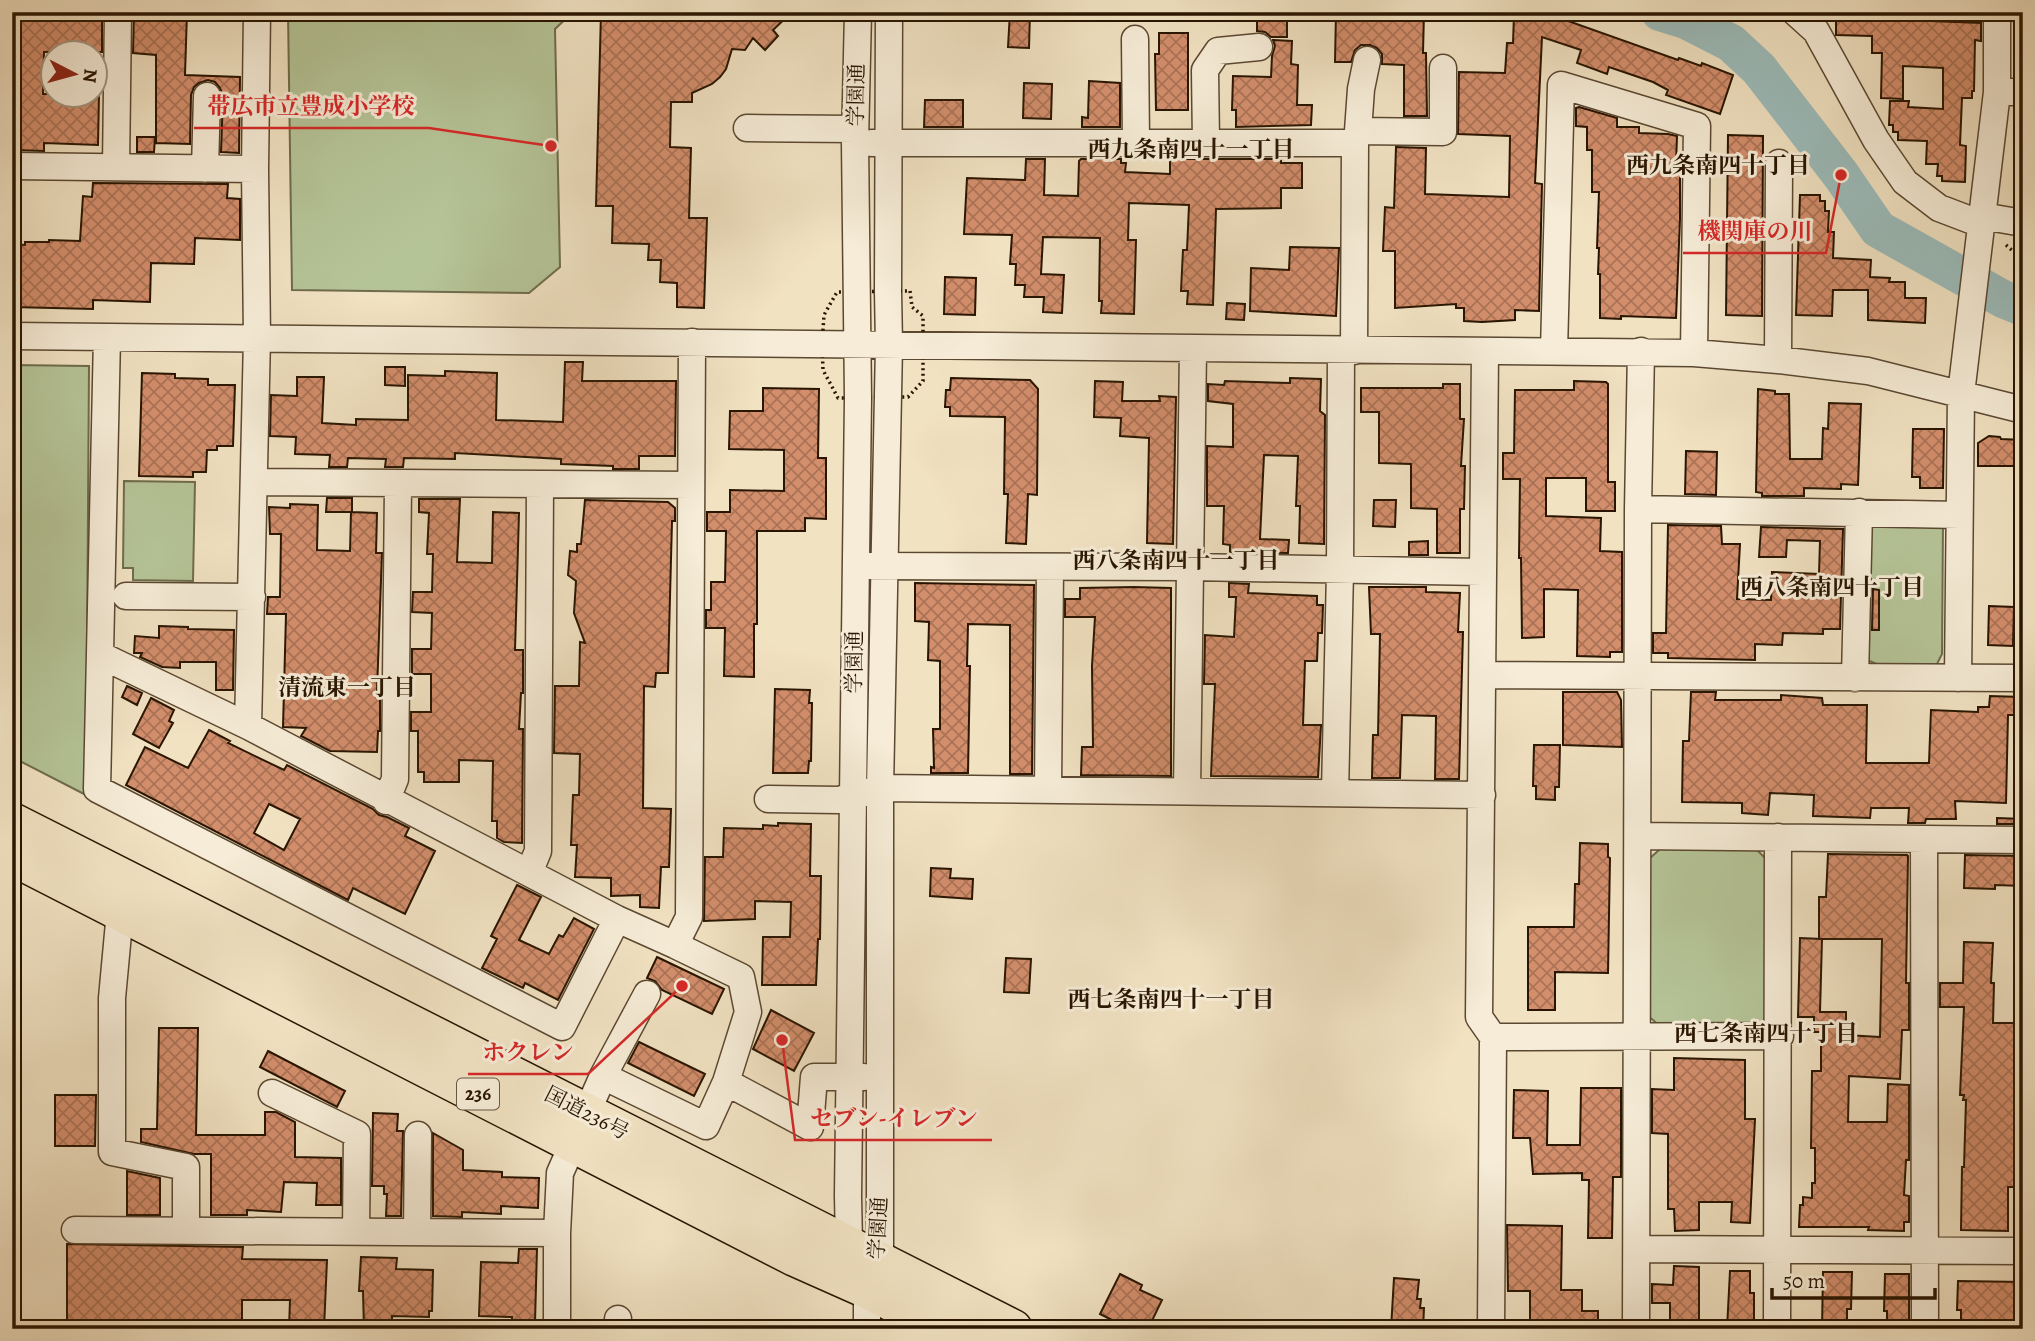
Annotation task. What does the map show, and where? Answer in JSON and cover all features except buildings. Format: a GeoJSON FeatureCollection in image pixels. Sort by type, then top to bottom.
{"type":"FeatureCollection","features":[{"type":"Feature","properties":{"kind":"highway","name":"国道236号"},"geometry":{"type":"LineString","coordinates":[[12,822],[580,1128],[796,1256],[865,1265],[944,1329]]}},
{"type":"Feature","properties":{"kind":"highway","name":"国道236号"},"geometry":{"type":"LineString","coordinates":[[12,856],[120,912],[580,1128],[677,1159],[865,1265],[1013,1329]]}},
{"type":"Feature","properties":{"kind":"street"},"geometry":{"type":"LineString","coordinates":[[116,167],[118,12]]}},
{"type":"Feature","properties":{"kind":"street"},"geometry":{"type":"LineString","coordinates":[[248,726],[257,338],[257,12]]}},
{"type":"Feature","properties":{"kind":"street","name":"学園通"},"geometry":{"type":"LineString","coordinates":[[858,12],[855,135],[857,344],[854,796],[849,1077],[865,1265]]}},
{"type":"Feature","properties":{"kind":"street","name":"学園通"},"geometry":{"type":"LineString","coordinates":[[865,1265],[880,1077],[880,788],[890,345],[889,12]]}},
{"type":"Feature","properties":{"kind":"street"},"geometry":{"type":"LineString","coordinates":[[1958,678],[1961,394],[1981,226],[2010,92],[1997,12]]}},
{"type":"Feature","properties":{"kind":"street"},"geometry":{"type":"LineString","coordinates":[[1802,14],[1816,31],[1875,140],[1905,183],[1939,208],[1981,226],[2023,223]]}},
{"type":"Feature","properties":{"kind":"street"},"geometry":{"type":"LineString","coordinates":[[1135,38],[1136,143]]}},
{"type":"Feature","properties":{"kind":"street"},"geometry":{"type":"LineString","coordinates":[[1206,143],[1205,70],[1218,51],[1259,47]]}},
{"type":"Feature","properties":{"kind":"street"},"geometry":{"type":"LineString","coordinates":[[1335,793],[1347,351],[1357,137],[1361,89],[1367,60]]}},
{"type":"Feature","properties":{"kind":"street"},"geometry":{"type":"LineString","coordinates":[[747,128],[855,135],[888,144],[1206,143],[1443,132],[1443,68]]}},
{"type":"Feature","properties":{"kind":"street"},"geometry":{"type":"LineString","coordinates":[[1554,351],[1561,85],[1697,126],[1694,353]]}},
{"type":"Feature","properties":{"kind":"street"},"geometry":{"type":"LineString","coordinates":[[205,169],[206,96]]}},
{"type":"Feature","properties":{"kind":"street"},"geometry":{"type":"LineString","coordinates":[[1778,360],[1779,163]]}},
{"type":"Feature","properties":{"kind":"street"},"geometry":{"type":"LineString","coordinates":[[12,166],[255,169]]}},
{"type":"Feature","properties":{"kind":"street"},"geometry":{"type":"LineString","coordinates":[[12,336],[1347,351],[1642,351],[1778,360],[1868,371],[2023,410]]}},
{"type":"Feature","properties":{"kind":"street"},"geometry":{"type":"LineString","coordinates":[[107,337],[97,789],[562,1027],[617,919]]}},
{"type":"Feature","properties":{"kind":"street"},"geometry":{"type":"LineString","coordinates":[[675,945],[689,917],[692,342]]}},
{"type":"Feature","properties":{"kind":"street"},"geometry":{"type":"LineString","coordinates":[[1187,790],[1193,349]]}},
{"type":"Feature","properties":{"kind":"street"},"geometry":{"type":"LineString","coordinates":[[1636,1329],[1638,509],[1642,351]]}},
{"type":"Feature","properties":{"kind":"street"},"geometry":{"type":"LineString","coordinates":[[1485,352],[1479,1017],[1493,1037],[1491,1329]]}},
{"type":"Feature","properties":{"kind":"street"},"geometry":{"type":"LineString","coordinates":[[255,482],[691,485]]}},
{"type":"Feature","properties":{"kind":"street"},"geometry":{"type":"LineString","coordinates":[[386,801],[395,779],[398,484]]}},
{"type":"Feature","properties":{"kind":"street"},"geometry":{"type":"LineString","coordinates":[[529,873],[538,851],[540,484]]}},
{"type":"Feature","properties":{"kind":"street"},"geometry":{"type":"LineString","coordinates":[[1638,509],[1959,515]]}},
{"type":"Feature","properties":{"kind":"street"},"geometry":{"type":"LineString","coordinates":[[1855,678],[1859,512]]}},
{"type":"Feature","properties":{"kind":"street"},"geometry":{"type":"LineString","coordinates":[[854,565],[1482,572]]}},
{"type":"Feature","properties":{"kind":"street"},"geometry":{"type":"LineString","coordinates":[[1048,789],[1050,567]]}},
{"type":"Feature","properties":{"kind":"street"},"geometry":{"type":"LineString","coordinates":[[126,596],[252,597]]}},
{"type":"Feature","properties":{"kind":"street"},"geometry":{"type":"LineString","coordinates":[[100,654],[248,726],[386,801],[617,919],[741,977],[748,1012],[726,1082],[706,1126],[603,1076]]}},
{"type":"Feature","properties":{"kind":"street"},"geometry":{"type":"LineString","coordinates":[[1483,675],[2023,678]]}},
{"type":"Feature","properties":{"kind":"street"},"geometry":{"type":"LineString","coordinates":[[768,799],[839,800],[880,788],[1482,795]]}},
{"type":"Feature","properties":{"kind":"street"},"geometry":{"type":"LineString","coordinates":[[1639,836],[2023,840]]}},
{"type":"Feature","properties":{"kind":"street"},"geometry":{"type":"LineString","coordinates":[[1777,1329],[1780,1036],[1778,837]]}},
{"type":"Feature","properties":{"kind":"street"},"geometry":{"type":"LineString","coordinates":[[1924,839],[1924,1329]]}},
{"type":"Feature","properties":{"kind":"street"},"geometry":{"type":"LineString","coordinates":[[120,912],[112,998],[111,1152],[186,1167],[186,1230]]}},
{"type":"Feature","properties":{"kind":"street"},"geometry":{"type":"LineString","coordinates":[[557,1329],[560,1172],[603,1076],[647,994]]}},
{"type":"Feature","properties":{"kind":"street"},"geometry":{"type":"LineString","coordinates":[[1493,1037],[1780,1036]]}},
{"type":"Feature","properties":{"kind":"street"},"geometry":{"type":"LineString","coordinates":[[726,1082],[810,1128],[814,1077],[880,1077]]}},
{"type":"Feature","properties":{"kind":"street"},"geometry":{"type":"LineString","coordinates":[[272,1093],[357,1134],[356,1231]]}},
{"type":"Feature","properties":{"kind":"street"},"geometry":{"type":"LineString","coordinates":[[677,1159],[696,1121]]}},
{"type":"Feature","properties":{"kind":"street"},"geometry":{"type":"LineString","coordinates":[[417,1232],[418,1135]]}},
{"type":"Feature","properties":{"kind":"street"},"geometry":{"type":"LineString","coordinates":[[75,1230],[557,1233]]}},
{"type":"Feature","properties":{"kind":"street"},"geometry":{"type":"LineString","coordinates":[[1637,1249],[2023,1251]]}},
{"type":"Feature","properties":{"kind":"street"},"geometry":{"type":"LineString","coordinates":[[865,1265],[867,1329]]}},
{"type":"Feature","properties":{"kind":"green space"},"geometry":{"type":"Polygon","coordinates":[[[288,12],[573,12],[555,29],[560,267],[529,293],[292,290],[288,12]]]}},
{"type":"Feature","properties":{"kind":"green space"},"geometry":{"type":"Polygon","coordinates":[[[12,365],[89,366],[86,795],[12,757],[12,365]]]}},
{"type":"Feature","properties":{"kind":"green space"},"geometry":{"type":"Polygon","coordinates":[[[124,481],[195,482],[193,581],[133,580],[133,568],[123,568],[124,481]]]}},
{"type":"Feature","properties":{"kind":"green space"},"geometry":{"type":"Polygon","coordinates":[[[1867,520],[1943,522],[1942,654],[1935,668],[1879,665],[1865,659],[1867,520]]]}},
{"type":"Feature","properties":{"kind":"green space"},"geometry":{"type":"Polygon","coordinates":[[[1754,847],[1768,861],[1769,1012],[1760,1025],[1660,1026],[1647,1015],[1647,861],[1661,848],[1754,847]]]}},
{"type":"Feature","properties":{"kind":"waterway"},"geometry":{"type":"LineString","coordinates":[[1660,12],[1686,20],[1731,43],[1759,69],[1841,175],[1878,229],[2003,299],[2023,307]]}},
{"type":"Feature","properties":{"kind":"place","name":"帯広市立豊成小学校"},"geometry":{"type":"Point","coordinates":[551,146]}},
{"type":"Feature","properties":{"kind":"place","name":"機関庫の川"},"geometry":{"type":"Point","coordinates":[1841,175]}},
{"type":"Feature","properties":{"kind":"place","name":"ホクレン"},"geometry":{"type":"Point","coordinates":[682,986]}},
{"type":"Feature","properties":{"kind":"place","name":"セブン-イレブン"},"geometry":{"type":"Point","coordinates":[782,1040]}},
{"type":"Feature","properties":{"kind":"district","name":"西九条南四十一丁目"},"geometry":{"type":"Point","coordinates":[1191,149]}},
{"type":"Feature","properties":{"kind":"district","name":"西九条南四十丁目"},"geometry":{"type":"Point","coordinates":[1718,165]}},
{"type":"Feature","properties":{"kind":"district","name":"西八条南四十一丁目"},"geometry":{"type":"Point","coordinates":[1176,560]}},
{"type":"Feature","properties":{"kind":"district","name":"西八条南四十丁目"},"geometry":{"type":"Point","coordinates":[1832,587]}},
{"type":"Feature","properties":{"kind":"district","name":"清流東一丁目"},"geometry":{"type":"Point","coordinates":[347,687]}},
{"type":"Feature","properties":{"kind":"district","name":"西七条南四十一丁目"},"geometry":{"type":"Point","coordinates":[1171,999]}},
{"type":"Feature","properties":{"kind":"district","name":"西七条南四十丁目"},"geometry":{"type":"Point","coordinates":[1766,1033]}}]}
